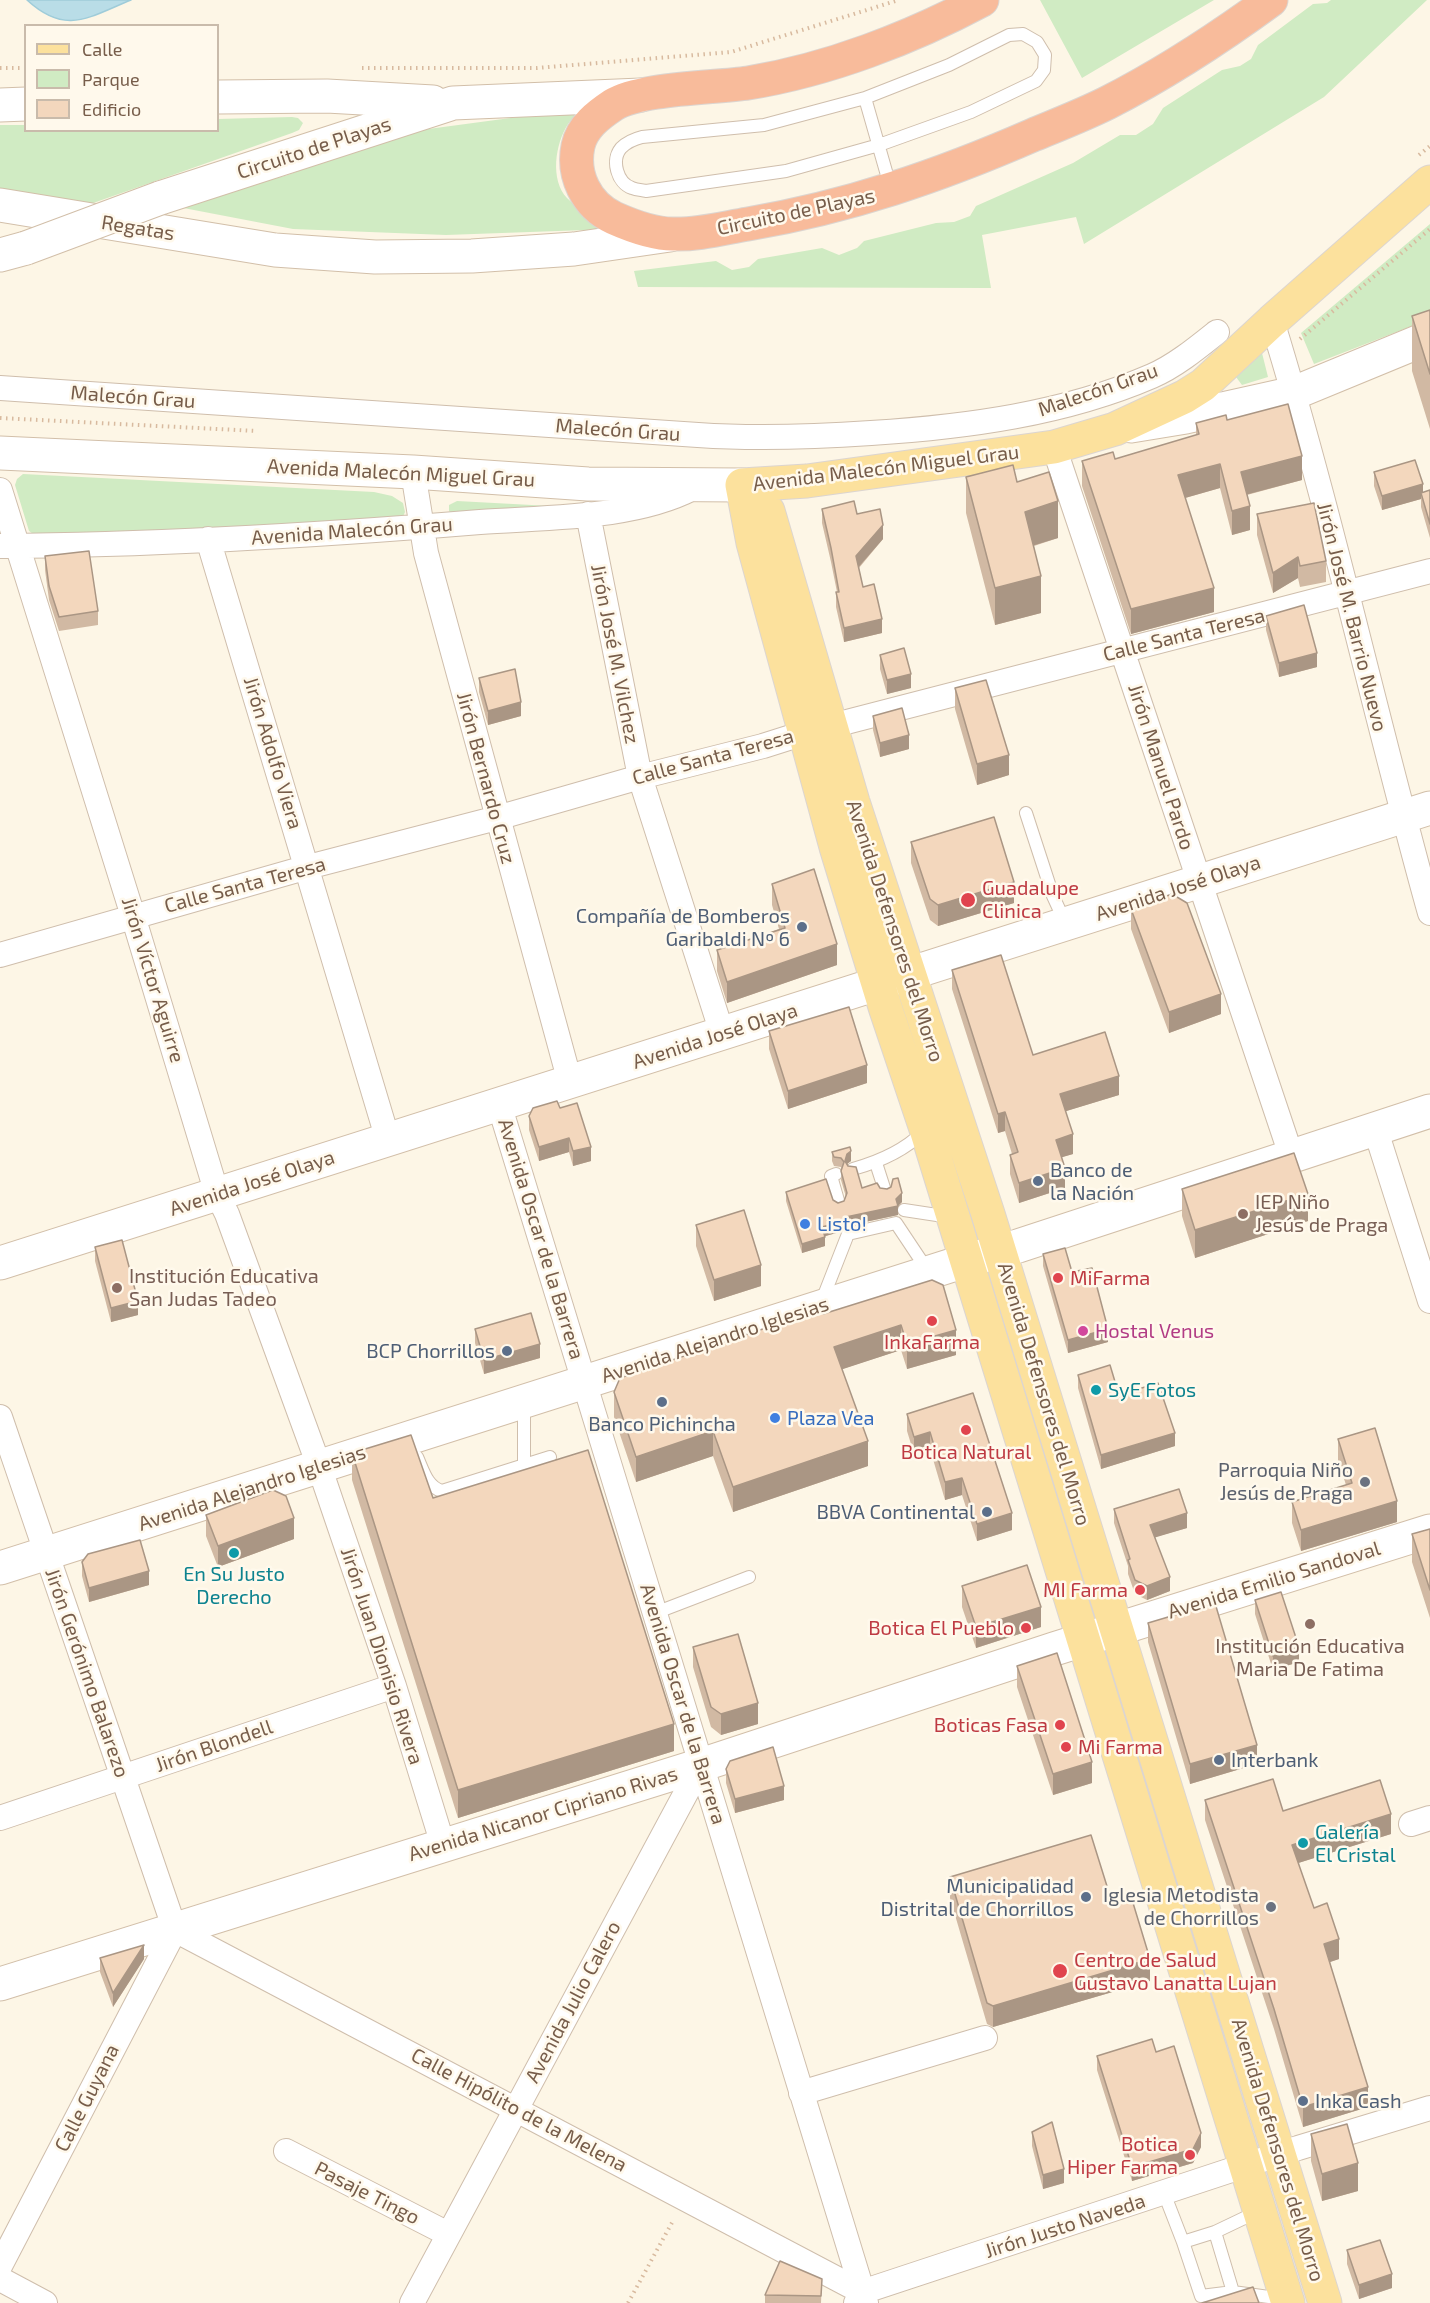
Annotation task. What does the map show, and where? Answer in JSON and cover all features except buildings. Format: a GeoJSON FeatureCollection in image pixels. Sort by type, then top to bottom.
{"type":"FeatureCollection","features":[{"type":"Feature","properties":{"kind":"highway","name":"Circuito de Playas"},"geometry":{"type":"LineString","coordinates":[[644,94],[750,82],[853,57],[951,16],[982,0]]}},
{"type":"Feature","properties":{"kind":"highway","name":"Circuito de Playas"},"geometry":{"type":"LineString","coordinates":[[672,235],[790,217],[891,191],[1002,149],[1106,104],[1220,38],[1271,0]]}},
{"type":"Feature","properties":{"kind":"highway"},"geometry":{"type":"LineString","coordinates":[[644,94],[618,102],[593,118],[578,143],[576,169],[584,193],[606,214],[637,228],[672,235]]}},
{"type":"Feature","properties":{"kind":"main road","name":"Avenida Malecón Miguel Grau"},"geometry":{"type":"LineString","coordinates":[[752,485],[819,479],[1054,447],[1115,429],[1184,397],[1203,385],[1430,182]]}},
{"type":"Feature","properties":{"kind":"main road","name":"Avenida Defensores del Morro"},"geometry":{"type":"LineString","coordinates":[[752,485],[753,543],[817,730],[853,801],[1000,1252],[1325,2303]]}},
{"type":"Feature","properties":{"kind":"main road","name":"Avenida Defensores del Morro"},"geometry":{"type":"LineString","coordinates":[[817,730],[836,846],[926,1129],[951,1217],[1084,1640],[1287,2301]]}},
{"type":"Feature","properties":{"kind":"street","name":"Circuito de Playas"},"geometry":{"type":"LineString","coordinates":[[13,252],[160,198],[453,103],[644,94]]}},
{"type":"Feature","properties":{"kind":"street"},"geometry":{"type":"LineString","coordinates":[[219,98],[327,96],[453,103]]}},
{"type":"Feature","properties":{"kind":"street"},"geometry":{"type":"LineString","coordinates":[[0,105],[24,104]]}},
{"type":"Feature","properties":{"kind":"street","name":"Regatas"},"geometry":{"type":"LineString","coordinates":[[0,205],[275,250]]}},
{"type":"Feature","properties":{"kind":"street","name":"Circuito de Playas"},"geometry":{"type":"LineString","coordinates":[[275,250],[375,256],[472,256],[573,249],[672,235]]}},
{"type":"Feature","properties":{"kind":"street","name":"Jirón José M. Barrio Nuevo"},"geometry":{"type":"LineString","coordinates":[[1272,321],[1294,393],[1346,594],[1416,812],[1430,913]]}},
{"type":"Feature","properties":{"kind":"street","name":"Malecón Grau"},"geometry":{"type":"LineString","coordinates":[[0,388],[709,436],[803,438],[919,430],[1030,414],[1154,375],[1196,349],[1216,332]]}},
{"type":"Feature","properties":{"kind":"street"},"geometry":{"type":"LineString","coordinates":[[1115,429],[1186,417],[1294,393],[1430,337]]}},
{"type":"Feature","properties":{"kind":"street","name":"Jirón Manuel Pardo"},"geometry":{"type":"LineString","coordinates":[[1054,447],[1292,1155]]}},
{"type":"Feature","properties":{"kind":"street","name":"Avenida Malecón Miguel Grau"},"geometry":{"type":"LineString","coordinates":[[0,453],[413,472],[588,484],[752,485]]}},
{"type":"Feature","properties":{"kind":"street","name":"Jirón Bernardo Cruz"},"geometry":{"type":"LineString","coordinates":[[413,472],[429,564],[570,1082]]}},
{"type":"Feature","properties":{"kind":"street","name":"Avenida Malecón Grau"},"geometry":{"type":"LineString","coordinates":[[9,546],[208,539],[421,527],[588,514],[654,504],[672,499],[698,485]]}},
{"type":"Feature","properties":{"kind":"street","name":"Jirón Víctor Aguirre"},"geometry":{"type":"LineString","coordinates":[[0,490],[9,546],[133,916],[217,1194],[227,1214],[319,1466]]}},
{"type":"Feature","properties":{"kind":"street","name":"Jirón José M. Vilchez"},"geometry":{"type":"LineString","coordinates":[[588,514],[640,777],[722,1033]]}},
{"type":"Feature","properties":{"kind":"street","name":"Jirón Adolfo Viera"},"geometry":{"type":"LineString","coordinates":[[208,539],[388,1140]]}},
{"type":"Feature","properties":{"kind":"street","name":"Calle Santa Teresa"},"geometry":{"type":"LineString","coordinates":[[0,955],[308,867],[497,818],[640,777],[1430,571]]}},
{"type":"Feature","properties":{"kind":"street","name":"Avenida José Olaya"},"geometry":{"type":"LineString","coordinates":[[0,1263],[1416,812]]}},
{"type":"Feature","properties":{"kind":"street","name":"Avenida Oscar de la Barrera"},"geometry":{"type":"LineString","coordinates":[[499,1104],[801,2093],[861,2299]]}},
{"type":"Feature","properties":{"kind":"street","name":"Avenida Alejandro Iglesias"},"geometry":{"type":"LineString","coordinates":[[0,1568],[965,1260],[1000,1252],[1430,1111]]}},
{"type":"Feature","properties":{"kind":"street"},"geometry":{"type":"LineString","coordinates":[[1375,1128],[1430,1301]]}},
{"type":"Feature","properties":{"kind":"street","name":"Jirón Gerónimo Balarezo"},"geometry":{"type":"LineString","coordinates":[[0,1417],[175,1930]]}},
{"type":"Feature","properties":{"kind":"street","name":"Jirón Juan Dionisio Rivera"},"geometry":{"type":"LineString","coordinates":[[319,1466],[394,1686],[443,1845]]}},
{"type":"Feature","properties":{"kind":"street","name":"Avenida Emilio Sandoval"},"geometry":{"type":"LineString","coordinates":[[1084,1640],[1430,1532]]}},
{"type":"Feature","properties":{"kind":"street","name":"Avenida Nicanor Cipriano Rivas"},"geometry":{"type":"LineString","coordinates":[[0,1984],[701,1765],[1084,1640]]}},
{"type":"Feature","properties":{"kind":"street","name":"Jirón Blondell"},"geometry":{"type":"LineString","coordinates":[[0,1818],[394,1686]]}},
{"type":"Feature","properties":{"kind":"street","name":"Avenida Julio Calero"},"geometry":{"type":"LineString","coordinates":[[412,2303],[701,1765]]}},
{"type":"Feature","properties":{"kind":"street","name":"Calle Hipólito de la Melena"},"geometry":{"type":"LineString","coordinates":[[175,1930],[686,2198],[861,2299]]}},
{"type":"Feature","properties":{"kind":"street","name":"Calle Guyana"},"geometry":{"type":"LineString","coordinates":[[0,2266],[175,1930]]}},
{"type":"Feature","properties":{"kind":"street"},"geometry":{"type":"LineString","coordinates":[[801,2093],[985,2038]]}},
{"type":"Feature","properties":{"kind":"street","name":"Jirón Justo Naveda"},"geometry":{"type":"LineString","coordinates":[[861,2299],[1164,2193],[1430,2108]]}},
{"type":"Feature","properties":{"kind":"street","name":"Pasaje Tingo"},"geometry":{"type":"LineString","coordinates":[[286,2151],[448,2234]]}},
{"type":"Feature","properties":{"kind":"street"},"geometry":{"type":"LineString","coordinates":[[0,2279],[45,2303]]}},
{"type":"Feature","properties":{"kind":"lane"},"geometry":{"type":"LineString","coordinates":[[1023,34],[1038,42],[1045,55],[1044,70],[1036,81],[971,112],[879,145],[786,171],[646,191],[630,188],[619,176],[616,163],[620,150],[631,140],[764,125],[865,98],[949,65],[1009,35],[1023,34]]}},
{"type":"Feature","properties":{"kind":"lane"},"geometry":{"type":"LineString","coordinates":[[865,98],[891,191]]}},
{"type":"Feature","properties":{"kind":"lane"},"geometry":{"type":"LineString","coordinates":[[1026,813],[1053,896],[1066,923]]}},
{"type":"Feature","properties":{"kind":"lane"},"geometry":{"type":"LineString","coordinates":[[853,1169],[876,1163],[915,1140],[926,1129]]}},
{"type":"Feature","properties":{"kind":"lane"},"geometry":{"type":"LineString","coordinates":[[876,1163],[885,1191]]}},
{"type":"Feature","properties":{"kind":"lane"},"geometry":{"type":"LineString","coordinates":[[836,1174],[831,1176],[839,1204]]}},
{"type":"Feature","properties":{"kind":"lane"},"geometry":{"type":"LineString","coordinates":[[898,1216],[929,1272]]}},
{"type":"Feature","properties":{"kind":"lane"},"geometry":{"type":"LineString","coordinates":[[819,1307],[848,1232],[898,1216],[951,1217]]}},
{"type":"Feature","properties":{"kind":"lane"},"geometry":{"type":"LineString","coordinates":[[524,1401],[524,1464]]}},
{"type":"Feature","properties":{"kind":"lane"},"geometry":{"type":"LineString","coordinates":[[409,1438],[430,1484],[442,1491],[550,1457]]}},
{"type":"Feature","properties":{"kind":"lane"},"geometry":{"type":"LineString","coordinates":[[655,1613],[749,1576]]}},
{"type":"Feature","properties":{"kind":"lane"},"geometry":{"type":"LineString","coordinates":[[1164,2193],[1201,2296],[1233,2292],[1287,2301]]}},
{"type":"Feature","properties":{"kind":"lane"},"geometry":{"type":"LineString","coordinates":[[1183,2242],[1215,2232],[1259,2211]]}},
{"type":"Feature","properties":{"kind":"lane"},"geometry":{"type":"LineString","coordinates":[[1215,2232],[1233,2292]]}},
{"type":"Feature","properties":{"kind":"path"},"geometry":{"type":"LineString","coordinates":[[358,68],[537,68],[731,52],[900,0]]}},
{"type":"Feature","properties":{"kind":"path"},"geometry":{"type":"LineString","coordinates":[[0,68],[24,68]]}},
{"type":"Feature","properties":{"kind":"path"},"geometry":{"type":"LineString","coordinates":[[1302,348],[1299,339],[1430,229]]}},
{"type":"Feature","properties":{"kind":"path"},"geometry":{"type":"LineString","coordinates":[[628,2303],[686,2198]]}},
{"type":"Feature","properties":{"kind":"green space"},"geometry":{"type":"Polygon","coordinates":[[[1040,0],[1214,0],[1082,78],[1040,0]]]}},
{"type":"Feature","properties":{"kind":"green space"},"geometry":{"type":"Polygon","coordinates":[[[1331,0],[1427,0],[1324,97],[1084,244],[1076,217],[982,235],[991,288],[638,287],[634,271],[716,261],[732,270],[749,267],[758,259],[822,248],[839,255],[857,248],[864,241],[936,223],[954,222],[970,216],[976,206],[1073,163],[1120,135],[1136,135],[1153,124],[1163,108],[1222,70],[1240,66],[1251,59],[1258,45],[1313,4],[1327,3],[1331,0]]]}},
{"type":"Feature","properties":{"kind":"green space"},"geometry":{"type":"Polygon","coordinates":[[[585,108],[568,124],[560,141],[556,162],[558,182],[572,203],[614,229],[446,235],[293,229],[173,206],[288,175],[391,134],[585,108]]]}},
{"type":"Feature","properties":{"kind":"green space"},"geometry":{"type":"Polygon","coordinates":[[[292,117],[298,118],[303,123],[299,130],[292,133],[79,208],[0,196],[0,125],[24,125],[24,132],[219,132],[219,119],[292,117]]]}},
{"type":"Feature","properties":{"kind":"green space"},"geometry":{"type":"Polygon","coordinates":[[[1430,224],[1430,319],[1314,364],[1301,333],[1430,224]]]}},
{"type":"Feature","properties":{"kind":"green space"},"geometry":{"type":"Polygon","coordinates":[[[1262,353],[1268,377],[1242,385],[1236,377],[1262,353]]]}},
{"type":"Feature","properties":{"kind":"green space"},"geometry":{"type":"Polygon","coordinates":[[[23,474],[374,492],[392,496],[403,503],[405,512],[401,521],[39,538],[29,531],[15,485],[17,479],[23,474]]]}},
{"type":"Feature","properties":{"kind":"green space"},"geometry":{"type":"Polygon","coordinates":[[[457,501],[588,508],[453,515],[449,511],[449,505],[457,501]]]}},
{"type":"Feature","properties":{"kind":"water"},"geometry":{"type":"Polygon","coordinates":[[[27,0],[131,0],[90,17],[66,20],[54,18],[27,0]]]}},
{"type":"Feature","properties":{"kind":"place","name":"Guadalupe Clinica"},"geometry":{"type":"Point","coordinates":[968,900]}},
{"type":"Feature","properties":{"kind":"place","name":"Compañía de Bomberos Garibaldi Nº 6"},"geometry":{"type":"Point","coordinates":[802,927]}},
{"type":"Feature","properties":{"kind":"place","name":"Banco de la Nación"},"geometry":{"type":"Point","coordinates":[1038,1181]}},
{"type":"Feature","properties":{"kind":"place","name":"IEP Niño Jesús de Praga"},"geometry":{"type":"Point","coordinates":[1243,1214]}},
{"type":"Feature","properties":{"kind":"place","name":"Listo!"},"geometry":{"type":"Point","coordinates":[805,1224]}},
{"type":"Feature","properties":{"kind":"place","name":"MiFarma"},"geometry":{"type":"Point","coordinates":[1058,1278]}},
{"type":"Feature","properties":{"kind":"place","name":"Institución Educativa San Judas Tadeo"},"geometry":{"type":"Point","coordinates":[117,1288]}},
{"type":"Feature","properties":{"kind":"place","name":"InkaFarma"},"geometry":{"type":"Point","coordinates":[932,1321]}},
{"type":"Feature","properties":{"kind":"place","name":"Hostal Venus"},"geometry":{"type":"Point","coordinates":[1083,1331]}},
{"type":"Feature","properties":{"kind":"place","name":"BCP Chorrillos"},"geometry":{"type":"Point","coordinates":[507,1351]}},
{"type":"Feature","properties":{"kind":"place","name":"SyE Fotos"},"geometry":{"type":"Point","coordinates":[1096,1390]}},
{"type":"Feature","properties":{"kind":"place","name":"Banco Pichincha"},"geometry":{"type":"Point","coordinates":[662,1402]}},
{"type":"Feature","properties":{"kind":"place","name":"Plaza Vea"},"geometry":{"type":"Point","coordinates":[775,1418]}},
{"type":"Feature","properties":{"kind":"place","name":"Botica Natural"},"geometry":{"type":"Point","coordinates":[966,1430]}},
{"type":"Feature","properties":{"kind":"place","name":"Parroquia Niño Jesús de Praga"},"geometry":{"type":"Point","coordinates":[1365,1482]}},
{"type":"Feature","properties":{"kind":"place","name":"BBVA Continental"},"geometry":{"type":"Point","coordinates":[987,1512]}},
{"type":"Feature","properties":{"kind":"place","name":"En Su Justo Derecho"},"geometry":{"type":"Point","coordinates":[234,1553]}},
{"type":"Feature","properties":{"kind":"place","name":"MI Farma"},"geometry":{"type":"Point","coordinates":[1140,1590]}},
{"type":"Feature","properties":{"kind":"place","name":"Institución Educativa Maria De Fatima"},"geometry":{"type":"Point","coordinates":[1310,1624]}},
{"type":"Feature","properties":{"kind":"place","name":"Botica El Pueblo"},"geometry":{"type":"Point","coordinates":[1026,1628]}},
{"type":"Feature","properties":{"kind":"place","name":"Boticas Fasa"},"geometry":{"type":"Point","coordinates":[1060,1725]}},
{"type":"Feature","properties":{"kind":"place","name":"Mi Farma"},"geometry":{"type":"Point","coordinates":[1066,1747]}},
{"type":"Feature","properties":{"kind":"place","name":"Interbank"},"geometry":{"type":"Point","coordinates":[1219,1760]}},
{"type":"Feature","properties":{"kind":"place","name":"Galería El Cristal"},"geometry":{"type":"Point","coordinates":[1303,1843]}},
{"type":"Feature","properties":{"kind":"place","name":"Municipalidad Distrital de Chorrillos"},"geometry":{"type":"Point","coordinates":[1086,1897]}},
{"type":"Feature","properties":{"kind":"place","name":"Iglesia Metodista de Chorrillos"},"geometry":{"type":"Point","coordinates":[1271,1907]}},
{"type":"Feature","properties":{"kind":"place","name":"Centro de Salud Gustavo Lanatta Lujan"},"geometry":{"type":"Point","coordinates":[1060,1971]}},
{"type":"Feature","properties":{"kind":"place","name":"Inka Cash"},"geometry":{"type":"Point","coordinates":[1303,2101]}},
{"type":"Feature","properties":{"kind":"place","name":"Botica Hiper Farma"},"geometry":{"type":"Point","coordinates":[1190,2155]}}]}
